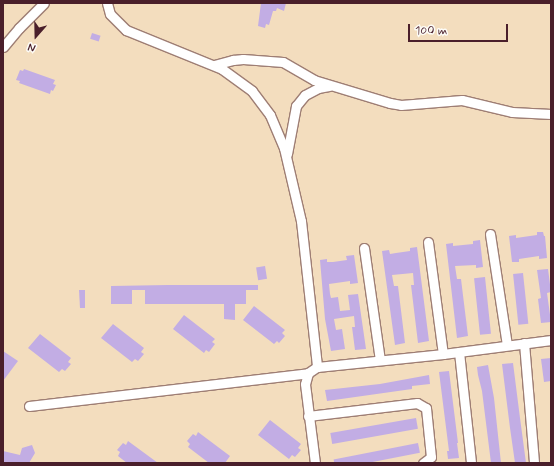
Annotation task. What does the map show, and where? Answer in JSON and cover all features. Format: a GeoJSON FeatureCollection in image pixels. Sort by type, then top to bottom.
{"type":"FeatureCollection","features":[{"type":"Feature","properties":{"kind":"street"},"geometry":{"type":"LineString","coordinates":[[3,47],[19,28],[44,3]]}},
{"type":"Feature","properties":{"kind":"street"},"geometry":{"type":"LineString","coordinates":[[107,3],[110,14],[126,30],[214,65],[234,77],[257,98],[275,125],[286,156],[305,249],[317,367]]}},
{"type":"Feature","properties":{"kind":"street"},"geometry":{"type":"LineString","coordinates":[[214,65],[243,59],[283,62],[314,80],[396,104],[462,100],[512,112],[551,114]]}},
{"type":"Feature","properties":{"kind":"street"},"geometry":{"type":"LineString","coordinates":[[286,156],[294,111],[299,101],[305,95],[318,88],[332,86]]}},
{"type":"Feature","properties":{"kind":"street"},"geometry":{"type":"LineString","coordinates":[[490,234],[507,345]]}},
{"type":"Feature","properties":{"kind":"street"},"geometry":{"type":"LineString","coordinates":[[428,242],[443,354]]}},
{"type":"Feature","properties":{"kind":"street"},"geometry":{"type":"LineString","coordinates":[[364,248],[380,360]]}},
{"type":"Feature","properties":{"kind":"street"},"geometry":{"type":"LineString","coordinates":[[30,406],[308,373],[317,367],[443,354],[551,340]]}},
{"type":"Feature","properties":{"kind":"street"},"geometry":{"type":"LineString","coordinates":[[524,343],[534,463]]}},
{"type":"Feature","properties":{"kind":"street"},"geometry":{"type":"LineString","coordinates":[[459,352],[471,463]]}},
{"type":"Feature","properties":{"kind":"street"},"geometry":{"type":"LineString","coordinates":[[308,373],[305,384],[315,463]]}},
{"type":"Feature","properties":{"kind":"street"},"geometry":{"type":"LineString","coordinates":[[308,416],[417,403],[426,408],[431,457],[423,463]]}},
{"type":"Feature","properties":{"kind":"building"},"geometry":{"type":"Polygon","coordinates":[[[261,3],[286,3],[284,11],[277,8],[276,11],[273,11],[269,25],[266,24],[265,28],[258,26],[261,3]]]}},
{"type":"Feature","properties":{"kind":"building"},"geometry":{"type":"Polygon","coordinates":[[[92,33],[101,36],[99,41],[90,39],[92,33]]]}},
{"type":"Feature","properties":{"kind":"building"},"geometry":{"type":"Polygon","coordinates":[[[24,69],[55,80],[53,84],[56,85],[53,91],[51,90],[50,94],[19,83],[20,81],[16,80],[20,70],[23,71],[24,69]]]}},
{"type":"Feature","properties":{"kind":"building"},"geometry":{"type":"Polygon","coordinates":[[[537,232],[543,232],[545,236],[547,258],[539,259],[539,256],[519,259],[519,262],[512,262],[509,236],[516,235],[516,238],[537,235],[537,232]]]}},
{"type":"Feature","properties":{"kind":"building"},"geometry":{"type":"Polygon","coordinates":[[[480,240],[483,267],[476,268],[476,265],[455,266],[457,279],[461,279],[468,336],[457,338],[446,244],[453,243],[453,246],[473,244],[473,241],[480,240]]]}},
{"type":"Feature","properties":{"kind":"building"},"geometry":{"type":"Polygon","coordinates":[[[417,247],[429,341],[418,343],[411,285],[414,285],[413,273],[392,275],[394,286],[398,286],[405,343],[395,345],[382,251],[389,250],[390,254],[410,251],[410,248],[417,247]]]}},
{"type":"Feature","properties":{"kind":"building"},"geometry":{"type":"Polygon","coordinates":[[[354,255],[358,283],[350,284],[350,281],[329,284],[330,294],[331,298],[338,297],[340,311],[350,310],[348,295],[358,294],[366,349],[355,350],[352,327],[355,327],[354,316],[334,319],[336,330],[342,329],[345,349],[331,351],[325,319],[320,260],[327,259],[327,262],[333,262],[347,260],[346,256],[354,255]]]}},
{"type":"Feature","properties":{"kind":"building"},"geometry":{"type":"Polygon","coordinates":[[[265,266],[267,279],[258,280],[256,267],[265,266]]]}},
{"type":"Feature","properties":{"kind":"building"},"geometry":{"type":"Polygon","coordinates":[[[548,269],[551,292],[547,293],[551,322],[541,323],[538,299],[541,298],[537,270],[548,269]]]}},
{"type":"Feature","properties":{"kind":"building"},"geometry":{"type":"Polygon","coordinates":[[[523,273],[528,324],[518,325],[513,274],[523,273]]]}},
{"type":"Feature","properties":{"kind":"building"},"geometry":{"type":"Polygon","coordinates":[[[485,277],[491,334],[480,335],[474,278],[485,277]]]}},
{"type":"Feature","properties":{"kind":"building"},"geometry":{"type":"Polygon","coordinates":[[[258,285],[258,290],[246,290],[246,304],[235,304],[235,320],[224,319],[224,304],[145,304],[145,290],[132,290],[132,304],[111,304],[111,286],[258,285]]]}},
{"type":"Feature","properties":{"kind":"building"},"geometry":{"type":"Polygon","coordinates":[[[79,290],[85,290],[85,308],[80,308],[79,290]]]}},
{"type":"Feature","properties":{"kind":"building"},"geometry":{"type":"Polygon","coordinates":[[[254,306],[285,330],[282,333],[285,336],[279,343],[277,341],[274,344],[243,320],[254,306]]]}},
{"type":"Feature","properties":{"kind":"building"},"geometry":{"type":"Polygon","coordinates":[[[184,315],[215,339],[212,342],[215,344],[209,352],[206,350],[204,353],[173,329],[184,315]]]}},
{"type":"Feature","properties":{"kind":"building"},"geometry":{"type":"Polygon","coordinates":[[[113,324],[144,348],[141,352],[144,354],[138,361],[135,359],[132,362],[101,338],[113,324]]]}},
{"type":"Feature","properties":{"kind":"building"},"geometry":{"type":"Polygon","coordinates":[[[40,334],[71,358],[68,362],[71,364],[65,371],[62,369],[59,372],[28,348],[40,334]]]}},
{"type":"Feature","properties":{"kind":"building"},"geometry":{"type":"Polygon","coordinates":[[[3,351],[18,361],[3,381],[3,351]]]}},
{"type":"Feature","properties":{"kind":"building"},"geometry":{"type":"Polygon","coordinates":[[[551,358],[551,381],[544,382],[541,359],[551,358]]]}},
{"type":"Feature","properties":{"kind":"building"},"geometry":{"type":"Polygon","coordinates":[[[513,363],[526,463],[515,463],[510,428],[502,364],[513,363]]]}},
{"type":"Feature","properties":{"kind":"building"},"geometry":{"type":"Polygon","coordinates":[[[488,365],[494,398],[501,463],[491,463],[482,391],[478,375],[477,367],[488,365]]]}},
{"type":"Feature","properties":{"kind":"building"},"geometry":{"type":"Polygon","coordinates":[[[449,371],[459,458],[448,459],[447,451],[449,451],[439,372],[449,371]]]}},
{"type":"Feature","properties":{"kind":"building"},"geometry":{"type":"Polygon","coordinates":[[[429,375],[430,384],[412,386],[412,389],[327,401],[325,390],[380,384],[429,375]]]}},
{"type":"Feature","properties":{"kind":"building"},"geometry":{"type":"Polygon","coordinates":[[[416,418],[418,429],[332,444],[330,433],[416,418]]]}},
{"type":"Feature","properties":{"kind":"building"},"geometry":{"type":"Polygon","coordinates":[[[270,420],[301,444],[298,448],[301,450],[295,457],[292,455],[289,459],[258,435],[270,420]]]}},
{"type":"Feature","properties":{"kind":"building"},"geometry":{"type":"Polygon","coordinates":[[[198,432],[230,456],[225,463],[209,463],[188,447],[190,444],[187,441],[193,434],[196,436],[198,432]]]}},
{"type":"Feature","properties":{"kind":"building"},"geometry":{"type":"Polygon","coordinates":[[[128,441],[158,463],[127,463],[118,456],[120,452],[117,450],[123,443],[126,445],[128,441]]]}},
{"type":"Feature","properties":{"kind":"building"},"geometry":{"type":"Polygon","coordinates":[[[418,443],[420,453],[368,463],[334,463],[334,459],[418,443]]]}},
{"type":"Feature","properties":{"kind":"building"},"geometry":{"type":"Polygon","coordinates":[[[32,445],[35,453],[29,463],[3,463],[3,451],[20,455],[22,448],[32,445]]]}}]}
